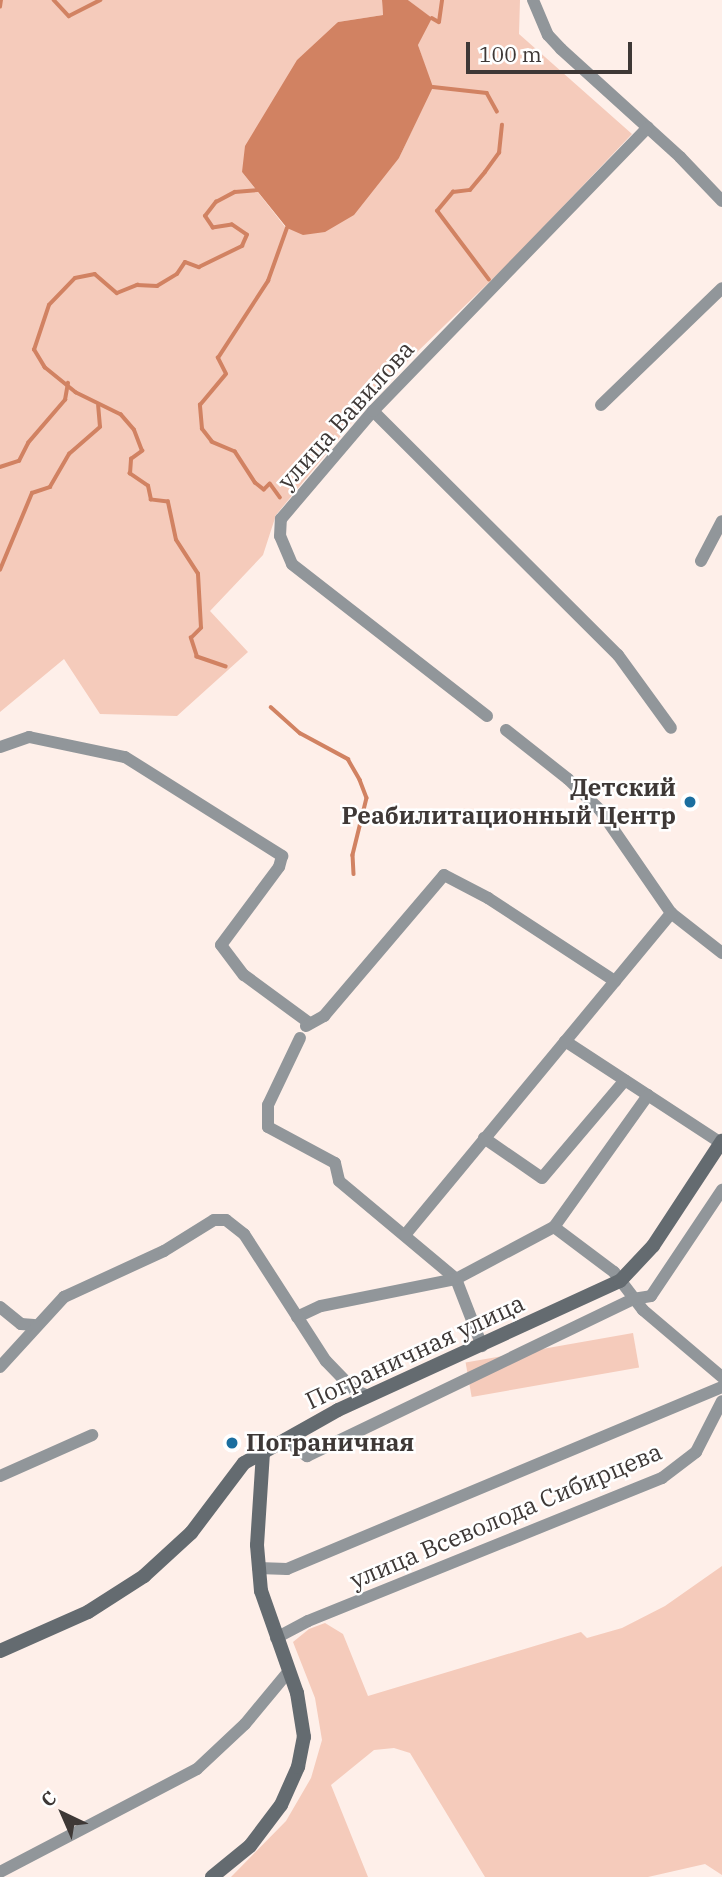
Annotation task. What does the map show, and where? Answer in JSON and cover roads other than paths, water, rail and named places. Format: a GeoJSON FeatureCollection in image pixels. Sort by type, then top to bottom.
{"type":"FeatureCollection","features":[{"type":"Feature","properties":{"kind":"main road","name":"Пограничная улица"},"geometry":{"type":"LineString","coordinates":[[0,1651],[88,1612],[144,1577],[191,1533],[235,1472],[263,1452],[368,1396],[620,1281],[653,1246],[721,1142]]}},
{"type":"Feature","properties":{"kind":"main road"},"geometry":{"type":"LineString","coordinates":[[212,1877],[266,1827],[298,1767],[303,1722],[289,1671],[276,1638],[258,1568],[263,1452]]}},
{"type":"Feature","properties":{"kind":"street"},"geometry":{"type":"LineString","coordinates":[[533,0],[548,35],[648,127],[722,201]]}},
{"type":"Feature","properties":{"kind":"street","name":"улица Вавилова"},"geometry":{"type":"LineString","coordinates":[[487,716],[292,564],[280,536],[281,519],[373,411],[648,127]]}},
{"type":"Feature","properties":{"kind":"street"},"geometry":{"type":"LineString","coordinates":[[601,405],[722,288]]}},
{"type":"Feature","properties":{"kind":"street"},"geometry":{"type":"LineString","coordinates":[[373,411],[618,655],[671,727]]}},
{"type":"Feature","properties":{"kind":"street"},"geometry":{"type":"LineString","coordinates":[[701,561],[722,521]]}},
{"type":"Feature","properties":{"kind":"street"},"geometry":{"type":"LineString","coordinates":[[506,730],[568,779],[600,810],[671,913],[722,953]]}},
{"type":"Feature","properties":{"kind":"street"},"geometry":{"type":"LineString","coordinates":[[0,747],[29,737],[125,757],[282,856],[279,867],[220,945],[244,975],[304,1029]]}},
{"type":"Feature","properties":{"kind":"street"},"geometry":{"type":"LineString","coordinates":[[482,1346],[456,1279],[339,1181],[334,1163],[268,1127],[268,1105],[304,1029],[324,1016],[444,875],[488,898],[615,981]]}},
{"type":"Feature","properties":{"kind":"street"},"geometry":{"type":"LineString","coordinates":[[405,1235],[671,913]]}},
{"type":"Feature","properties":{"kind":"street"},"geometry":{"type":"LineString","coordinates":[[565,1041],[721,1142]]}},
{"type":"Feature","properties":{"kind":"street"},"geometry":{"type":"LineString","coordinates":[[484,1138],[542,1178],[625,1080]]}},
{"type":"Feature","properties":{"kind":"street"},"geometry":{"type":"LineString","coordinates":[[297,1317],[321,1306],[456,1279],[554,1227],[648,1095]]}},
{"type":"Feature","properties":{"kind":"street"},"geometry":{"type":"LineString","coordinates":[[285,1439],[307,1456],[633,1299],[658,1290],[722,1190]]}},
{"type":"Feature","properties":{"kind":"street"},"geometry":{"type":"LineString","coordinates":[[0,1367],[34,1325],[64,1297],[164,1251],[214,1220],[226,1220],[244,1234],[334,1371],[368,1396]]}},
{"type":"Feature","properties":{"kind":"street"},"geometry":{"type":"LineString","coordinates":[[554,1227],[620,1281],[633,1299],[722,1377]]}},
{"type":"Feature","properties":{"kind":"street"},"geometry":{"type":"LineString","coordinates":[[0,1307],[21,1324],[34,1325]]}},
{"type":"Feature","properties":{"kind":"street","name":"улица Всеволода Сибирцева"},"geometry":{"type":"LineString","coordinates":[[258,1568],[287,1569],[722,1387]]}},
{"type":"Feature","properties":{"kind":"street","name":"улица Всеволода Сибирцева"},"geometry":{"type":"LineString","coordinates":[[276,1638],[308,1621],[662,1478],[696,1452],[722,1401]]}},
{"type":"Feature","properties":{"kind":"street"},"geometry":{"type":"LineString","coordinates":[[0,1476],[92,1435]]}},
{"type":"Feature","properties":{"kind":"street"},"geometry":{"type":"LineString","coordinates":[[0,1872],[197,1769],[244,1724],[289,1671]]}},
{"type":"Feature","properties":{"kind":"waterway"},"geometry":{"type":"LineString","coordinates":[[0,7],[1,0]]}},
{"type":"Feature","properties":{"kind":"waterway"},"geometry":{"type":"LineString","coordinates":[[54,0],[69,16],[100,0]]}},
{"type":"Feature","properties":{"kind":"waterway"},"geometry":{"type":"LineString","coordinates":[[432,18],[439,22],[442,0]]}},
{"type":"Feature","properties":{"kind":"waterway"},"geometry":{"type":"LineString","coordinates":[[433,87],[487,93],[497,111]]}},
{"type":"Feature","properties":{"kind":"waterway"},"geometry":{"type":"LineString","coordinates":[[489,280],[437,211],[453,192],[470,190],[485,172],[499,153],[502,125]]}},
{"type":"Feature","properties":{"kind":"waterway"},"geometry":{"type":"LineString","coordinates":[[226,667],[197,657],[191,638],[201,628],[198,574],[176,540],[168,502],[151,500],[148,486],[130,474],[131,459],[142,451],[134,430],[121,415],[76,393],[45,368],[34,350],[49,305],[75,278],[95,274],[117,293],[137,285],[157,286],[177,274],[185,262],[199,267],[242,246],[247,235],[232,225],[213,228],[205,216],[216,202],[235,192],[257,190]]}},
{"type":"Feature","properties":{"kind":"waterway"},"geometry":{"type":"LineString","coordinates":[[280,498],[270,484],[264,490],[255,483],[235,452],[212,442],[202,429],[200,405],[226,374],[218,358],[268,281],[287,228]]}},
{"type":"Feature","properties":{"kind":"waterway"},"geometry":{"type":"LineString","coordinates":[[0,467],[19,461],[28,443],[65,400],[68,383]]}},
{"type":"Feature","properties":{"kind":"waterway"},"geometry":{"type":"LineString","coordinates":[[0,570],[32,493],[50,487],[69,454],[100,427],[98,406]]}},
{"type":"Feature","properties":{"kind":"waterway"},"geometry":{"type":"LineString","coordinates":[[271,707],[300,733],[348,759],[360,780],[367,798],[353,855],[354,874]]}},
{"type":"Feature","properties":{"kind":"place","name":"Детский Реабилитационный Центр"},"geometry":{"type":"Point","coordinates":[690,802]}},
{"type":"Feature","properties":{"kind":"place","name":"Пограничная"},"geometry":{"type":"Point","coordinates":[232,1443]}}]}
